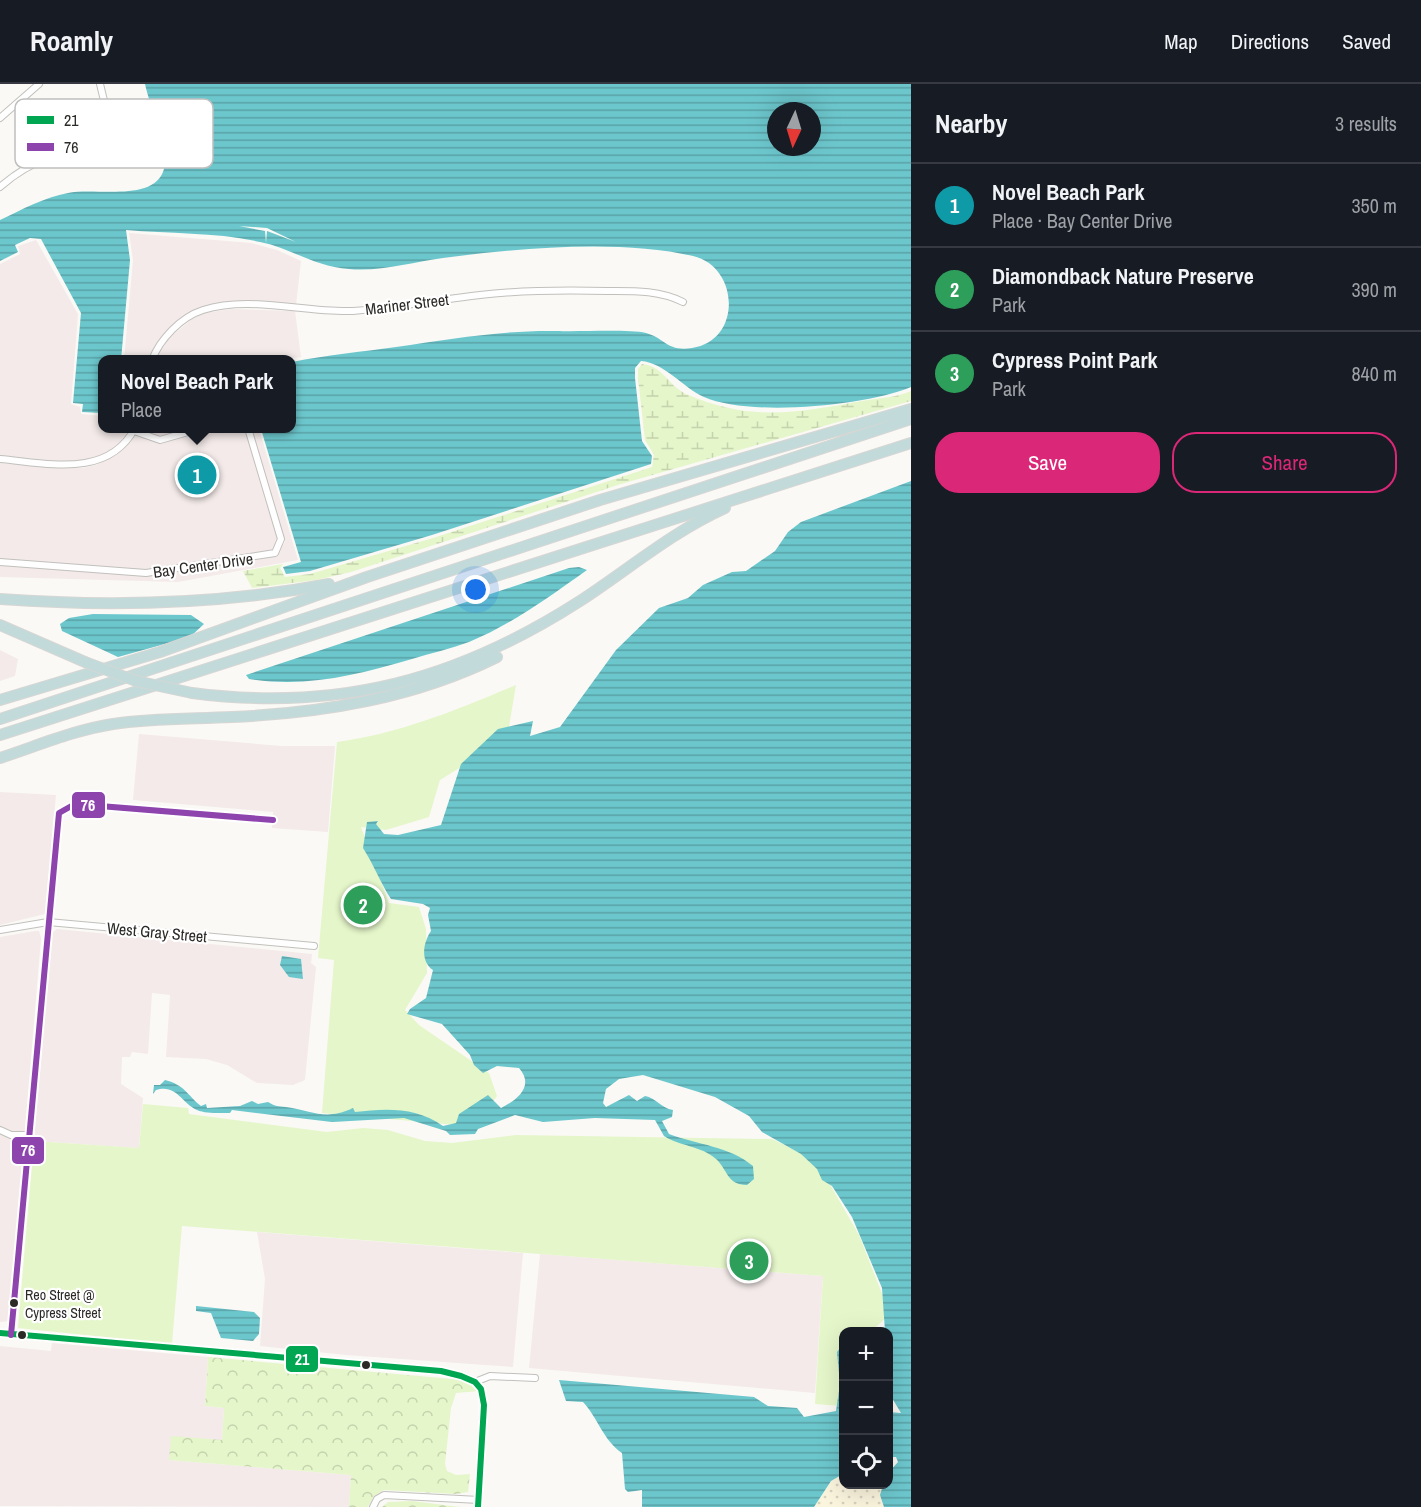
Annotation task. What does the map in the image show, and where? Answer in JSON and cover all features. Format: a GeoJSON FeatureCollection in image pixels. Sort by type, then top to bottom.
{"type":"FeatureCollection","features":[{"type":"Feature","properties":{"kind":"highway"},"geometry":{"type":"LineString","coordinates":[[0,700],[160,652],[367,577],[658,482],[911,409]]}},
{"type":"Feature","properties":{"kind":"highway"},"geometry":{"type":"LineString","coordinates":[[0,719],[911,419]]}},
{"type":"Feature","properties":{"kind":"highway"},"geometry":{"type":"LineString","coordinates":[[0,735],[911,443]]}},
{"type":"Feature","properties":{"kind":"highway"},"geometry":{"type":"LineString","coordinates":[[0,758],[80,731],[112,724],[287,714],[351,705],[400,693],[456,675],[506,652],[553,623],[638,558],[688,526],[781,484]]}},
{"type":"Feature","properties":{"kind":"highway"},"geometry":{"type":"LineString","coordinates":[[0,599],[109,605],[184,603],[263,595],[367,577]]}},
{"type":"Feature","properties":{"kind":"highway"},"geometry":{"type":"LineString","coordinates":[[0,625],[85,662],[136,681],[192,693],[283,699],[328,697],[393,685],[438,673],[495,650],[581,600]]}},
{"type":"Feature","properties":{"kind":"street"},"geometry":{"type":"LineString","coordinates":[[22,99],[39,84]]}},
{"type":"Feature","properties":{"kind":"street"},"geometry":{"type":"LineString","coordinates":[[100,84],[104,99]]}},
{"type":"Feature","properties":{"kind":"street"},"geometry":{"type":"LineString","coordinates":[[0,118],[15,105]]}},
{"type":"Feature","properties":{"kind":"street"},"geometry":{"type":"LineString","coordinates":[[0,187],[26,168]]}},
{"type":"Feature","properties":{"kind":"street","name":"Mariner Street"},"geometry":{"type":"LineString","coordinates":[[155,355],[168,334],[190,317],[202,310],[232,306],[353,311],[482,295],[559,290],[646,292],[668,295],[683,302]]}},
{"type":"Feature","properties":{"kind":"street"},"geometry":{"type":"LineString","coordinates":[[0,459],[68,465],[96,462],[116,451],[131,433]]}},
{"type":"Feature","properties":{"kind":"street"},"geometry":{"type":"LineString","coordinates":[[142,433],[160,440],[187,433]]}},
{"type":"Feature","properties":{"kind":"street","name":"Bay Center Drive"},"geometry":{"type":"LineString","coordinates":[[0,562],[146,573],[275,553],[282,542],[249,433]]}},
{"type":"Feature","properties":{"kind":"street"},"geometry":{"type":"LineString","coordinates":[[11,1335],[57,818],[62,809],[75,804],[273,820]]}},
{"type":"Feature","properties":{"kind":"street","name":"West Gray Street"},"geometry":{"type":"LineString","coordinates":[[0,930],[48,922],[314,946]]}},
{"type":"Feature","properties":{"kind":"street"},"geometry":{"type":"LineString","coordinates":[[0,1130],[11,1135],[30,1135]]}},
{"type":"Feature","properties":{"kind":"street"},"geometry":{"type":"LineString","coordinates":[[0,1333],[269,1358],[425,1369],[462,1376],[475,1382],[482,1393],[484,1405],[478,1504],[384,1495],[377,1499],[374,1507]]}},
{"type":"Feature","properties":{"kind":"street"},"geometry":{"type":"LineString","coordinates":[[475,1382],[490,1376],[535,1378]]}},
{"type":"Feature","properties":{"kind":"shaded area"},"geometry":{"type":"Polygon","coordinates":[[[129,233],[251,243],[277,250],[301,261],[296,305],[215,304],[201,307],[166,332],[151,355],[124,355],[133,260],[129,233]]]}},
{"type":"Feature","properties":{"kind":"shaded area"},"geometry":{"type":"Polygon","coordinates":[[[36,240],[78,314],[71,404],[80,407],[81,414],[98,416],[98,433],[128,433],[115,449],[95,459],[68,462],[0,456],[0,264],[20,254],[18,246],[36,240]]]}},
{"type":"Feature","properties":{"kind":"shaded area"},"geometry":{"type":"Polygon","coordinates":[[[232,309],[295,311],[301,357],[296,358],[296,355],[158,355],[170,337],[203,313],[232,309]]]}},
{"type":"Feature","properties":{"kind":"shaded area"},"geometry":{"type":"Polygon","coordinates":[[[151,433],[173,433],[160,436],[151,433]]]}},
{"type":"Feature","properties":{"kind":"shaded area"},"geometry":{"type":"Polygon","coordinates":[[[199,433],[246,433],[279,542],[274,550],[146,570],[0,559],[0,463],[82,468],[96,465],[118,454],[135,435],[160,443],[199,433]]]}},
{"type":"Feature","properties":{"kind":"shaded area"},"geometry":{"type":"Polygon","coordinates":[[[253,433],[260,433],[298,560],[178,582],[0,577],[0,565],[146,576],[276,556],[285,542],[253,433]]]}},
{"type":"Feature","properties":{"kind":"shaded area"},"geometry":{"type":"Polygon","coordinates":[[[0,650],[18,659],[15,676],[0,681],[0,650]]]}},
{"type":"Feature","properties":{"kind":"shaded area"},"geometry":{"type":"Polygon","coordinates":[[[139,734],[282,746],[335,746],[328,832],[272,828],[273,812],[133,800],[139,734]]]}},
{"type":"Feature","properties":{"kind":"shaded area"},"geometry":{"type":"Polygon","coordinates":[[[0,792],[56,795],[45,914],[0,925],[0,792]]]}},
{"type":"Feature","properties":{"kind":"shaded area"},"geometry":{"type":"Polygon","coordinates":[[[57,929],[312,954],[311,963],[316,967],[305,1080],[293,1085],[257,1083],[227,1065],[206,1059],[166,1057],[170,995],[152,993],[148,1054],[132,1052],[130,1057],[122,1057],[121,1084],[143,1098],[139,1148],[34,1141],[52,933],[57,929]]]}},
{"type":"Feature","properties":{"kind":"shaded area"},"geometry":{"type":"Polygon","coordinates":[[[39,931],[41,938],[9,1321],[0,1322],[0,937],[39,931]]]}},
{"type":"Feature","properties":{"kind":"shaded area"},"geometry":{"type":"Polygon","coordinates":[[[257,1232],[523,1253],[513,1367],[346,1355],[260,1346],[265,1279],[257,1232]]]}},
{"type":"Feature","properties":{"kind":"shaded area"},"geometry":{"type":"Polygon","coordinates":[[[540,1254],[823,1276],[815,1393],[529,1368],[540,1254]]]}},
{"type":"Feature","properties":{"kind":"shaded area"},"geometry":{"type":"Polygon","coordinates":[[[52,1343],[208,1357],[205,1406],[224,1408],[222,1440],[169,1460],[351,1475],[349,1507],[0,1506],[0,1346],[51,1351],[52,1343]]]}},
{"type":"Feature","properties":{"kind":"green space"},"geometry":{"type":"Polygon","coordinates":[[[642,364],[661,372],[686,394],[732,409],[753,412],[816,409],[911,391],[911,401],[621,484],[351,572],[316,580],[252,588],[243,571],[283,564],[280,568],[285,577],[310,574],[433,538],[652,467],[654,455],[645,440],[638,378],[638,369],[642,364]]]}},
{"type":"Feature","properties":{"kind":"green space"},"geometry":{"type":"Polygon","coordinates":[[[516,685],[508,733],[495,746],[440,780],[429,817],[386,830],[361,827],[389,903],[419,907],[426,929],[427,973],[405,1010],[419,1025],[489,1073],[497,1096],[484,1114],[456,1125],[322,1113],[334,960],[318,958],[337,742],[406,727],[516,685]]]}},
{"type":"Feature","properties":{"kind":"green space"},"geometry":{"type":"Polygon","coordinates":[[[143,1104],[188,1108],[189,1114],[327,1132],[363,1128],[388,1130],[425,1141],[452,1143],[516,1135],[772,1139],[816,1160],[859,1235],[890,1314],[876,1327],[839,1327],[839,1406],[815,1404],[823,1276],[182,1226],[172,1344],[18,1328],[34,1141],[139,1148],[143,1104]]]}},
{"type":"Feature","properties":{"kind":"green space"},"geometry":{"type":"Polygon","coordinates":[[[208,1357],[475,1381],[479,1391],[456,1393],[451,1408],[445,1464],[447,1471],[456,1475],[470,1474],[468,1492],[456,1494],[384,1490],[374,1496],[368,1507],[349,1507],[351,1475],[169,1460],[171,1436],[222,1440],[224,1408],[205,1406],[208,1357]]]}},
{"type":"Feature","properties":{"kind":"green space"},"geometry":{"type":"Polygon","coordinates":[[[412,1501],[460,1507],[382,1507],[388,1502],[412,1501]]]}},
{"type":"Feature","properties":{"kind":"sand"},"geometry":{"type":"Polygon","coordinates":[[[839,1476],[839,1489],[882,1489],[881,1501],[884,1507],[814,1507],[831,1481],[839,1476]]]}},
{"type":"Feature","properties":{"kind":"water"},"geometry":{"type":"Polygon","coordinates":[[[145,84],[911,84],[911,387],[891,394],[838,404],[808,407],[749,407],[704,397],[658,366],[641,361],[635,368],[635,378],[642,441],[652,456],[651,464],[432,535],[310,571],[286,574],[283,567],[301,562],[262,433],[296,433],[296,361],[456,338],[537,331],[638,332],[652,335],[677,348],[692,348],[708,342],[720,332],[727,319],[729,304],[727,288],[720,274],[709,263],[693,256],[633,248],[536,248],[473,254],[361,270],[325,265],[271,245],[244,239],[126,230],[130,260],[121,355],[98,355],[98,413],[82,412],[83,404],[73,403],[81,313],[41,239],[30,238],[15,245],[18,252],[0,261],[0,220],[33,204],[68,193],[137,190],[158,180],[164,168],[213,168],[213,99],[149,99],[145,84]]]}},
{"type":"Feature","properties":{"kind":"water"},"geometry":{"type":"Polygon","coordinates":[[[911,481],[911,1507],[884,1507],[880,1495],[882,1489],[893,1489],[893,1468],[898,1462],[896,1457],[893,1457],[893,1412],[901,1413],[893,1400],[893,1327],[885,1327],[882,1288],[852,1217],[832,1186],[822,1180],[817,1169],[801,1154],[762,1132],[749,1116],[715,1097],[643,1075],[619,1079],[606,1089],[603,1103],[606,1107],[629,1095],[637,1101],[645,1096],[673,1110],[672,1117],[662,1121],[669,1134],[724,1150],[744,1159],[753,1166],[754,1179],[747,1185],[732,1180],[720,1163],[710,1155],[664,1136],[655,1120],[595,1118],[543,1122],[515,1115],[478,1129],[475,1134],[450,1135],[446,1131],[404,1118],[332,1122],[232,1110],[230,1113],[205,1112],[192,1107],[169,1090],[156,1090],[153,1094],[154,1085],[160,1085],[165,1080],[181,1088],[201,1106],[206,1104],[207,1108],[240,1106],[252,1101],[258,1104],[268,1102],[277,1106],[319,1114],[335,1114],[353,1108],[355,1112],[401,1110],[423,1115],[443,1126],[456,1123],[459,1114],[488,1095],[501,1108],[518,1097],[525,1086],[519,1068],[497,1066],[483,1073],[442,1024],[407,1014],[410,1009],[426,998],[433,970],[426,962],[424,952],[431,931],[428,915],[430,908],[423,904],[391,899],[363,848],[367,822],[378,821],[376,824],[384,834],[398,835],[441,825],[461,764],[498,729],[533,721],[530,736],[560,727],[616,650],[659,608],[688,598],[703,585],[732,572],[746,571],[775,551],[788,532],[801,522],[911,481]]]}},
{"type":"Feature","properties":{"kind":"water"},"geometry":{"type":"Polygon","coordinates":[[[579,567],[587,570],[515,618],[469,642],[352,675],[312,681],[270,681],[249,679],[246,675],[569,568],[579,567]]]}},
{"type":"Feature","properties":{"kind":"water"},"geometry":{"type":"Polygon","coordinates":[[[93,614],[191,615],[204,624],[190,637],[118,657],[62,631],[60,624],[69,618],[93,614]]]}},
{"type":"Feature","properties":{"kind":"water"},"geometry":{"type":"Polygon","coordinates":[[[282,956],[301,959],[303,979],[289,977],[280,965],[282,956]]]}},
{"type":"Feature","properties":{"kind":"water"},"geometry":{"type":"Polygon","coordinates":[[[196,1306],[254,1312],[260,1318],[259,1334],[253,1341],[221,1338],[211,1313],[196,1311],[196,1306]]]}},
{"type":"Feature","properties":{"kind":"water"},"geometry":{"type":"Polygon","coordinates":[[[839,1349],[839,1373],[837,1352],[839,1349]]]}},
{"type":"Feature","properties":{"kind":"water"},"geometry":{"type":"Polygon","coordinates":[[[559,1380],[754,1397],[768,1406],[797,1408],[804,1417],[836,1411],[839,1391],[839,1476],[831,1481],[814,1507],[642,1507],[642,1490],[628,1492],[625,1489],[622,1453],[610,1442],[583,1402],[566,1401],[559,1380]]]}},
{"type":"Feature","properties":{"kind":"pier"},"geometry":{"type":"Polygon","coordinates":[[[239,226],[267,228],[296,242],[267,231],[266,243],[265,231],[239,226]]]}},
{"type":"Feature","properties":{"kind":"transit line","name":"76"},"geometry":{"type":"LineString","coordinates":[[11,1335],[59,813],[75,804],[273,820]]}},
{"type":"Feature","properties":{"kind":"transit line","name":"21"},"geometry":{"type":"LineString","coordinates":[[0,1333],[441,1371],[461,1376],[475,1382],[481,1389],[484,1405],[478,1507]]}},
{"type":"Feature","properties":{"kind":"place","name":"Novel Beach Park"},"geometry":{"type":"Point","coordinates":[197,475]}},
{"type":"Feature","properties":{"kind":"place","name":"Diamondback Nature Preserve"},"geometry":{"type":"Point","coordinates":[363,905]}},
{"type":"Feature","properties":{"kind":"place","name":"Cypress Point Park"},"geometry":{"type":"Point","coordinates":[749,1261]}},
{"type":"Feature","properties":{"kind":"place","name":"Reo Street @ Cypress Street"},"geometry":{"type":"Point","coordinates":[14,1303]}}]}
